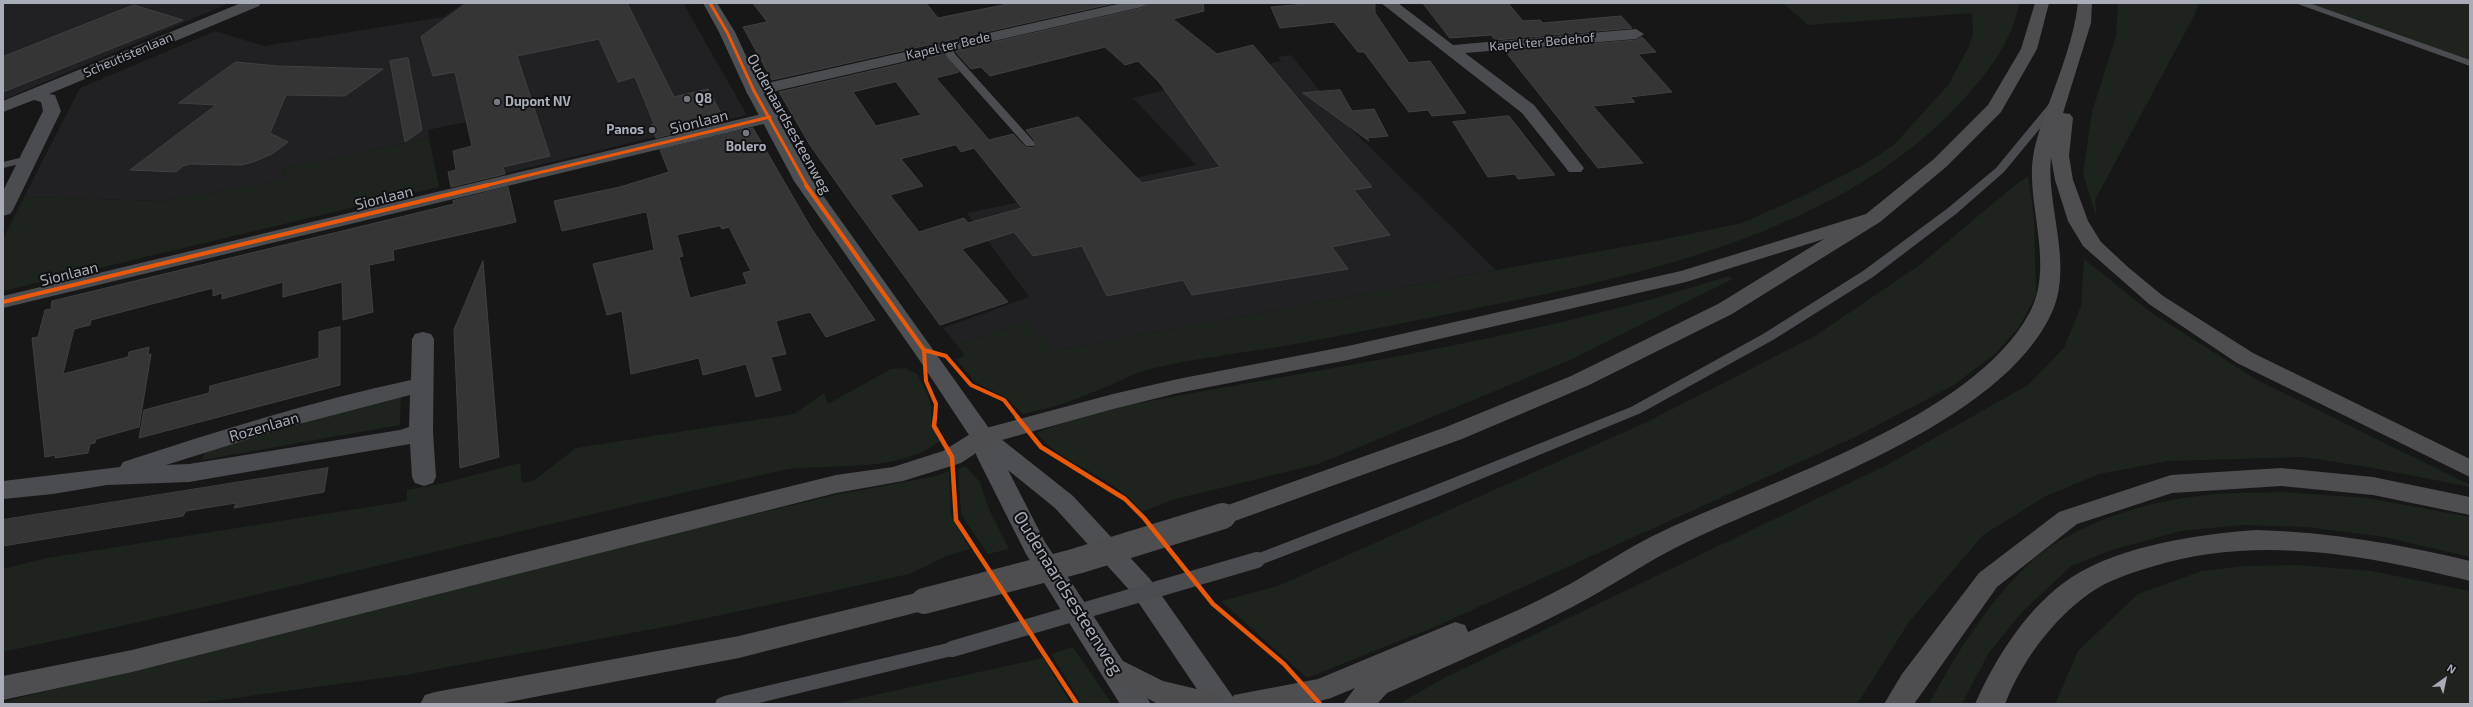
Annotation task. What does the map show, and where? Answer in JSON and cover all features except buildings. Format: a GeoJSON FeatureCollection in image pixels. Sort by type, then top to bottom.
{"type":"FeatureCollection","features":[{"type":"Feature","properties":{"kind":"highway"},"geometry":{"type":"LineString","coordinates":[[435,704],[739,647],[1077,561],[1223,516],[1454,433],[1579,381],[1725,309],[1873,218],[1940,163],[1995,108],[2029,49],[2042,3]]}},
{"type":"Feature","properties":{"kind":"highway"},"geometry":{"type":"LineString","coordinates":[[1358,704],[1377,685],[1563,600],[1672,538],[1881,444],[1932,416],[1971,390],[2003,364],[2026,338],[2042,310],[2049,274],[2041,167],[2046,138],[2083,23],[2085,3]]}},
{"type":"Feature","properties":{"kind":"highway"},"geometry":{"type":"LineString","coordinates":[[2060,97],[2066,110],[2060,156],[2064,180],[2075,214],[2093,246],[2156,300],[2245,358],[2470,469]]}},
{"type":"Feature","properties":{"kind":"highway"},"geometry":{"type":"LineString","coordinates":[[3,688],[132,661],[836,484],[894,475],[952,457],[983,437],[1178,386],[1348,353],[1686,276],[1873,218]]}},
{"type":"Feature","properties":{"kind":"highway"},"geometry":{"type":"LineString","coordinates":[[1899,704],[1912,682],[1988,580],[2068,518],[2171,484],[2281,477],[2373,486],[2470,506]]}},
{"type":"Feature","properties":{"kind":"highway"},"geometry":{"type":"LineString","coordinates":[[1990,704],[2011,660],[2053,610],[2081,585],[2155,554],[2197,544],[2244,540],[2294,541],[2358,546],[2413,556],[2470,571]]}},
{"type":"Feature","properties":{"kind":"highway"},"geometry":{"type":"LineString","coordinates":[[1244,704],[1321,690],[1638,556]]}},
{"type":"Feature","properties":{"kind":"highway"},"geometry":{"type":"LineString","coordinates":[[1114,668],[1156,691],[1212,704]]}},
{"type":"Feature","properties":{"kind":"main road","name":"Oudenaardsesteenweg"},"geometry":{"type":"LineString","coordinates":[[710,3],[727,32],[754,90],[770,117],[803,181],[924,350],[983,437],[1064,502],[1141,586],[1224,704]]}},
{"type":"Feature","properties":{"kind":"main road","name":"Oudenaardsesteenweg"},"geometry":{"type":"LineString","coordinates":[[983,437],[989,457],[1035,547],[1136,704]]}},
{"type":"Feature","properties":{"kind":"street","name":"Scheutistenlaan"},"geometry":{"type":"LineString","coordinates":[[3,107],[254,3]]}},
{"type":"Feature","properties":{"kind":"street","name":"Kapel ter Bede"},"geometry":{"type":"LineString","coordinates":[[754,90],[1142,3]]}},
{"type":"Feature","properties":{"kind":"street","name":"Kapel ter Bedehof"},"geometry":{"type":"LineString","coordinates":[[1388,3],[1528,109],[1575,168]]}},
{"type":"Feature","properties":{"kind":"street","name":"Kapel ter Bedehof"},"geometry":{"type":"LineString","coordinates":[[1449,50],[1636,34]]}},
{"type":"Feature","properties":{"kind":"street"},"geometry":{"type":"LineString","coordinates":[[3,210],[52,111],[49,99],[33,95]]}},
{"type":"Feature","properties":{"kind":"street","name":"Sionlaan"},"geometry":{"type":"LineString","coordinates":[[3,302],[770,117]]}},
{"type":"Feature","properties":{"kind":"street"},"geometry":{"type":"LineString","coordinates":[[423,339],[421,432],[424,477]]}},
{"type":"Feature","properties":{"kind":"street","name":"Rozenlaan"},"geometry":{"type":"LineString","coordinates":[[107,476],[191,448],[380,393],[422,385]]}},
{"type":"Feature","properties":{"kind":"street","name":"Rozenlaan"},"geometry":{"type":"LineString","coordinates":[[3,490],[53,485],[107,476],[189,473],[402,438],[421,432]]}},
{"type":"Feature","properties":{"kind":"lane"},"geometry":{"type":"LineString","coordinates":[[2300,3],[2470,63]]}},
{"type":"Feature","properties":{"kind":"lane"},"geometry":{"type":"LineString","coordinates":[[946,46],[951,55],[1030,144]]}},
{"type":"Feature","properties":{"kind":"lane"},"geometry":{"type":"LineString","coordinates":[[724,704],[952,649],[1257,560],[1430,494],[1636,410],[1768,337],[1868,274],[1952,212],[2000,170],[2060,97]]}},
{"type":"Feature","properties":{"kind":"lane"},"geometry":{"type":"LineString","coordinates":[[3,165],[28,160]]}},
{"type":"Feature","properties":{"kind":"shaded area"},"geometry":{"type":"Polygon","coordinates":[[[3,3],[229,3],[3,100],[3,3]]]}},
{"type":"Feature","properties":{"kind":"shaded area"},"geometry":{"type":"Polygon","coordinates":[[[463,3],[683,3],[747,115],[481,179],[466,122],[428,130],[429,138],[283,169],[287,180],[161,201],[24,197],[80,88],[215,31],[264,46],[443,17],[463,3]]]}},
{"type":"Feature","properties":{"kind":"shaded area"},"geometry":{"type":"Polygon","coordinates":[[[1783,3],[2019,3],[2016,18],[2011,31],[1989,69],[1960,103],[1913,147],[1859,184],[1800,215],[1738,241],[1674,262],[1544,294],[1337,336],[1145,370],[1077,399],[1023,414],[1006,398],[975,382],[956,359],[965,356],[957,345],[1027,321],[1052,351],[1661,240],[1742,223],[1803,196],[1858,168],[1894,145],[1949,84],[1969,46],[1973,34],[1972,13],[1808,25],[1783,3]]]}},
{"type":"Feature","properties":{"kind":"shaded area"},"geometry":{"type":"Polygon","coordinates":[[[2118,3],[2199,3],[2194,16],[2095,200],[2097,219],[2083,174],[2092,112],[2116,36],[2118,3]]]}},
{"type":"Feature","properties":{"kind":"shaded area"},"geometry":{"type":"Polygon","coordinates":[[[2306,3],[2470,3],[2470,61],[2306,3]]]}},
{"type":"Feature","properties":{"kind":"shaded area"},"geometry":{"type":"Polygon","coordinates":[[[1291,55],[1349,127],[1496,270],[1052,351],[1027,321],[957,345],[943,328],[1029,297],[967,213],[1196,165],[1133,98],[1281,61],[1278,57],[1291,55]]]}},
{"type":"Feature","properties":{"kind":"shaded area"},"geometry":{"type":"Polygon","coordinates":[[[429,138],[439,187],[3,291],[3,239],[24,197],[161,201],[287,180],[283,169],[429,138]]]}},
{"type":"Feature","properties":{"kind":"shaded area"},"geometry":{"type":"Polygon","coordinates":[[[2028,176],[2034,218],[2036,295],[2019,327],[1996,353],[1954,385],[1855,437],[1432,628],[1307,678],[1221,601],[1278,586],[1647,422],[1815,336],[1921,264],[2015,185],[2028,176]]]}},
{"type":"Feature","properties":{"kind":"shaded area"},"geometry":{"type":"Polygon","coordinates":[[[2084,259],[2149,311],[2257,380],[2470,485],[2470,487],[2374,468],[2303,457],[2168,461],[2099,474],[2046,496],[1983,535],[1909,622],[1857,704],[1399,704],[1444,678],[1887,465],[2028,385],[2064,348],[2081,306],[2084,259]]]}},
{"type":"Feature","properties":{"kind":"shaded area"},"geometry":{"type":"Polygon","coordinates":[[[1729,276],[1733,279],[1570,360],[1318,464],[1172,500],[1142,512],[1118,489],[1061,455],[1036,433],[1076,418],[1118,407],[1425,351],[1578,318],[1729,276]]]}},
{"type":"Feature","properties":{"kind":"shaded area"},"geometry":{"type":"Polygon","coordinates":[[[905,368],[917,374],[927,393],[931,407],[931,423],[940,441],[924,451],[906,458],[867,465],[788,469],[592,514],[200,608],[3,652],[3,569],[47,558],[407,501],[407,490],[444,483],[520,463],[522,483],[533,481],[576,448],[794,414],[824,393],[828,404],[891,369],[905,368]]]}},
{"type":"Feature","properties":{"kind":"shaded area"},"geometry":{"type":"Polygon","coordinates":[[[401,394],[400,425],[202,460],[205,452],[401,394]]]}},
{"type":"Feature","properties":{"kind":"shaded area"},"geometry":{"type":"Polygon","coordinates":[[[965,466],[980,482],[988,507],[1009,549],[988,554],[966,522],[961,512],[958,469],[965,466]]]}},
{"type":"Feature","properties":{"kind":"shaded area"},"geometry":{"type":"Polygon","coordinates":[[[949,471],[951,516],[970,549],[949,555],[909,574],[669,626],[405,675],[190,704],[3,704],[3,702],[693,529],[835,495],[936,476],[949,471]]]}},
{"type":"Feature","properties":{"kind":"shaded area"},"geometry":{"type":"Polygon","coordinates":[[[2283,492],[2367,498],[2470,517],[2470,557],[2385,537],[2306,527],[2243,525],[2180,531],[2112,550],[2071,566],[2022,612],[1988,654],[1962,704],[1929,704],[1967,639],[1999,595],[2035,559],[2053,545],[2070,535],[2105,519],[2160,502],[2230,493],[2283,492]]]}},
{"type":"Feature","properties":{"kind":"shaded area"},"geometry":{"type":"Polygon","coordinates":[[[2297,565],[2371,571],[2470,591],[2470,704],[2055,704],[2078,651],[2138,594],[2202,571],[2245,566],[2297,565]]]}},
{"type":"Feature","properties":{"kind":"shaded area"},"geometry":{"type":"Polygon","coordinates":[[[1073,647],[1112,704],[1082,704],[1051,654],[1073,647]]]}},
{"type":"Feature","properties":{"kind":"shaded area"},"geometry":{"type":"Polygon","coordinates":[[[1043,658],[1071,704],[832,704],[843,702],[1043,658]]]}},
{"type":"Feature","properties":{"kind":"cycle path"},"geometry":{"type":"LineString","coordinates":[[710,3],[727,32],[754,91],[770,117],[803,181],[924,350]]}},
{"type":"Feature","properties":{"kind":"cycle path"},"geometry":{"type":"LineString","coordinates":[[3,302],[770,117]]}},
{"type":"Feature","properties":{"kind":"cycle path"},"geometry":{"type":"LineString","coordinates":[[924,350],[946,356],[971,385],[1004,400],[1041,447],[1125,499],[1144,518],[1213,604],[1284,664],[1320,704]]}},
{"type":"Feature","properties":{"kind":"cycle path"},"geometry":{"type":"LineString","coordinates":[[924,350],[926,381],[936,404],[934,426],[952,457],[956,520],[1077,704]]}},
{"type":"Feature","properties":{"kind":"place","name":"Q8"},"geometry":{"type":"Point","coordinates":[687,99]}},
{"type":"Feature","properties":{"kind":"place","name":"Dupont NV"},"geometry":{"type":"Point","coordinates":[497,102]}},
{"type":"Feature","properties":{"kind":"place","name":"Panos"},"geometry":{"type":"Point","coordinates":[652,130]}},
{"type":"Feature","properties":{"kind":"place","name":"Bolero"},"geometry":{"type":"Point","coordinates":[746,133]}}]}
